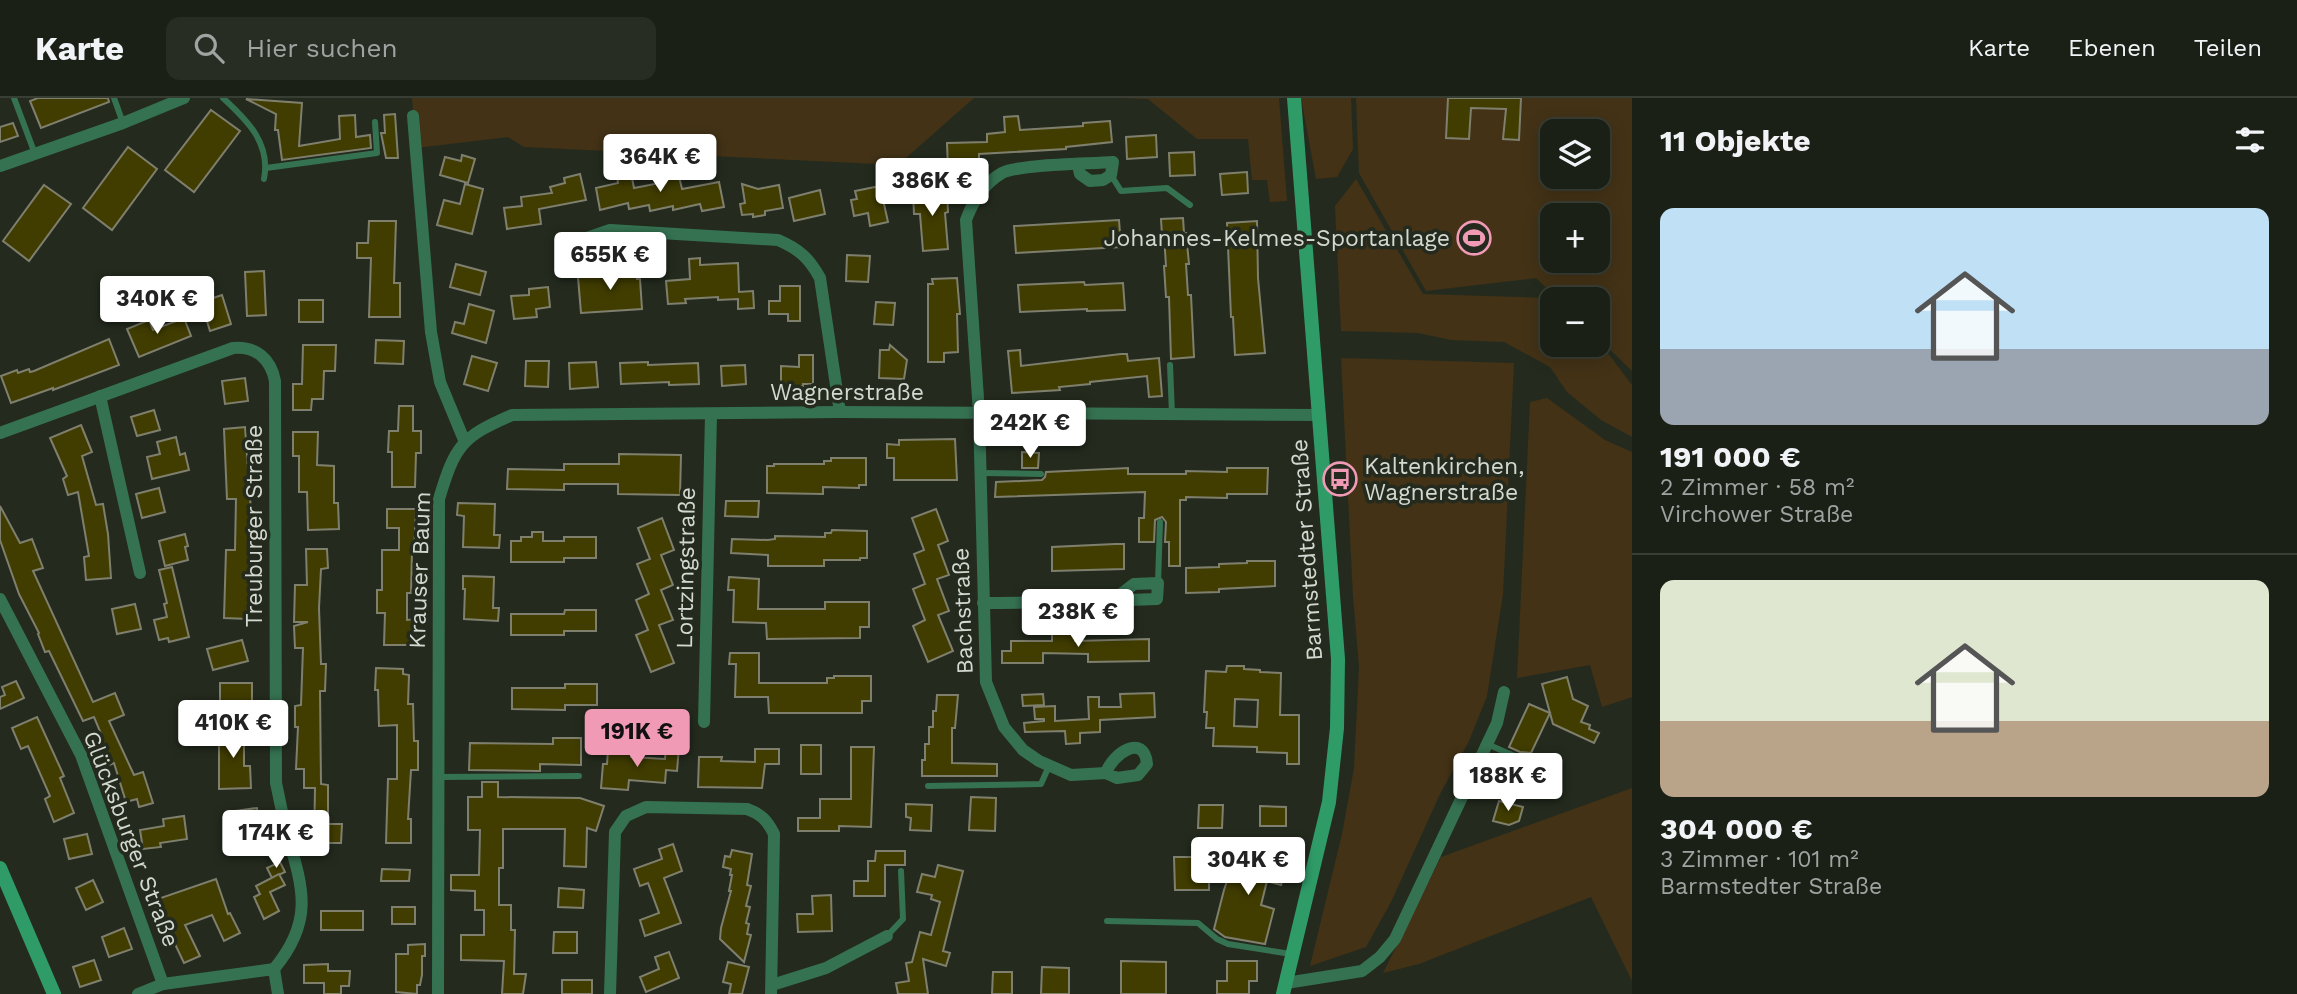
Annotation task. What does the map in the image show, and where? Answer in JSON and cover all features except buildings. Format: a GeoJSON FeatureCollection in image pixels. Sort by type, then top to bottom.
{"type":"FeatureCollection","features":[{"type":"Feature","properties":{"kind":"main road","name":"Barmstedter Straße"},"geometry":{"type":"LineString","coordinates":[[1285,988],[1329,803],[1337,728],[1337,631],[1294,98]]}},
{"type":"Feature","properties":{"kind":"main road"},"geometry":{"type":"LineString","coordinates":[[0,867],[54,994]]}},
{"type":"Feature","properties":{"kind":"street"},"geometry":{"type":"LineString","coordinates":[[0,166],[123,123],[184,98]]}},
{"type":"Feature","properties":{"kind":"street"},"geometry":{"type":"LineString","coordinates":[[413,116],[431,332],[440,383],[464,440]]}},
{"type":"Feature","properties":{"kind":"street","name":"Bachstraße"},"geometry":{"type":"LineString","coordinates":[[1106,773],[1071,775],[1049,766],[1023,750],[1004,727],[986,682],[979,413],[966,220],[972,202],[987,184],[1004,172],[1113,162],[1111,175]]}},
{"type":"Feature","properties":{"kind":"street"},"geometry":{"type":"LineString","coordinates":[[578,241],[610,230],[778,240],[798,248],[811,262],[820,278],[840,412]]}},
{"type":"Feature","properties":{"kind":"street","name":"Treuburger Straße"},"geometry":{"type":"LineString","coordinates":[[0,433],[233,348],[255,351],[267,360],[274,374],[276,783],[303,895],[295,937],[289,950],[274,969]]}},
{"type":"Feature","properties":{"kind":"street"},"geometry":{"type":"LineString","coordinates":[[100,396],[139,573]]}},
{"type":"Feature","properties":{"kind":"street","name":"Wagnerstraße"},"geometry":{"type":"LineString","coordinates":[[464,440],[488,425],[512,415],[840,412],[1320,415]]}},
{"type":"Feature","properties":{"kind":"street","name":"Lortzingstraße"},"geometry":{"type":"LineString","coordinates":[[704,722],[711,415]]}},
{"type":"Feature","properties":{"kind":"street","name":"Krauser Baum"},"geometry":{"type":"LineString","coordinates":[[438,994],[439,499],[449,467],[464,440]]}},
{"type":"Feature","properties":{"kind":"street"},"geometry":{"type":"LineString","coordinates":[[983,603],[1157,599],[1158,583]]}},
{"type":"Feature","properties":{"kind":"street","name":"Glücksburger Straße"},"geometry":{"type":"LineString","coordinates":[[0,600],[81,755],[163,984]]}},
{"type":"Feature","properties":{"kind":"street"},"geometry":{"type":"LineString","coordinates":[[1285,988],[1362,971],[1380,957],[1395,939],[1497,723],[1504,692]]}},
{"type":"Feature","properties":{"kind":"street"},"geometry":{"type":"LineString","coordinates":[[610,994],[615,832],[626,816],[646,807],[747,808],[768,822],[774,834],[771,990],[826,968],[887,936]]}},
{"type":"Feature","properties":{"kind":"street"},"geometry":{"type":"LineString","coordinates":[[138,994],[163,984],[274,969],[278,994]]}},
{"type":"Feature","properties":{"kind":"lane"},"geometry":{"type":"LineString","coordinates":[[14,98],[35,154]]}},
{"type":"Feature","properties":{"kind":"lane"},"geometry":{"type":"LineString","coordinates":[[114,98],[123,123]]}},
{"type":"Feature","properties":{"kind":"lane"},"geometry":{"type":"LineString","coordinates":[[223,98],[249,122],[263,152],[266,168],[264,179]]}},
{"type":"Feature","properties":{"kind":"lane"},"geometry":{"type":"LineString","coordinates":[[266,168],[377,153],[375,122]]}},
{"type":"Feature","properties":{"kind":"lane"},"geometry":{"type":"LineString","coordinates":[[1111,175],[1121,191],[1167,188],[1191,205]]}},
{"type":"Feature","properties":{"kind":"lane"},"geometry":{"type":"LineString","coordinates":[[1170,365],[1172,414]]}},
{"type":"Feature","properties":{"kind":"lane"},"geometry":{"type":"LineString","coordinates":[[979,473],[1041,474]]}},
{"type":"Feature","properties":{"kind":"lane"},"geometry":{"type":"LineString","coordinates":[[1158,583],[1160,522]]}},
{"type":"Feature","properties":{"kind":"lane"},"geometry":{"type":"LineString","coordinates":[[1487,744],[1519,758],[1552,759]]}},
{"type":"Feature","properties":{"kind":"lane"},"geometry":{"type":"LineString","coordinates":[[928,786],[1041,784],[1049,766]]}},
{"type":"Feature","properties":{"kind":"lane"},"geometry":{"type":"LineString","coordinates":[[437,777],[579,776]]}},
{"type":"Feature","properties":{"kind":"lane"},"geometry":{"type":"LineString","coordinates":[[887,936],[903,919],[901,871]]}},
{"type":"Feature","properties":{"kind":"lane"},"geometry":{"type":"LineString","coordinates":[[1107,921],[1198,923],[1217,939],[1228,944],[1293,954]]}},
{"type":"Feature","properties":{"kind":"shaded area"},"geometry":{"type":"Polygon","coordinates":[[[412,98],[974,98],[898,165],[524,147],[508,137],[416,148],[412,98]]]}},
{"type":"Feature","properties":{"kind":"shaded area"},"geometry":{"type":"Polygon","coordinates":[[[1118,98],[1279,98],[1287,201],[1270,202],[1267,180],[1252,180],[1248,139],[1197,139],[1148,99],[1118,98]]]}},
{"type":"Feature","properties":{"kind":"shaded area"},"geometry":{"type":"Polygon","coordinates":[[[1301,98],[1351,98],[1353,149],[1337,177],[1316,179],[1301,98]]]}},
{"type":"Feature","properties":{"kind":"shaded area","name":"Johannes-Kelmes-Sportanlage"},"geometry":{"type":"Polygon","coordinates":[[[1356,98],[1632,98],[1632,371],[1610,350],[1610,287],[1545,287],[1536,278],[1426,291],[1359,173],[1356,98]]]}},
{"type":"Feature","properties":{"kind":"shaded area"},"geometry":{"type":"Polygon","coordinates":[[[1356,179],[1423,294],[1540,298],[1540,357],[1610,356],[1632,385],[1632,437],[1601,420],[1567,392],[1550,367],[1504,342],[1451,340],[1418,333],[1341,331],[1335,206],[1356,179]]]}},
{"type":"Feature","properties":{"kind":"shaded area"},"geometry":{"type":"Polygon","coordinates":[[[1341,358],[1514,363],[1503,594],[1487,696],[1469,741],[1440,794],[1391,902],[1366,947],[1310,966],[1342,834],[1354,768],[1359,667],[1341,358]]]}},
{"type":"Feature","properties":{"kind":"shaded area"},"geometry":{"type":"Polygon","coordinates":[[[1547,398],[1605,440],[1632,452],[1632,697],[1602,707],[1590,665],[1517,678],[1530,402],[1547,398]]]}},
{"type":"Feature","properties":{"kind":"shaded area"},"geometry":{"type":"Polygon","coordinates":[[[1632,788],[1632,981],[1591,897],[1419,964],[1383,973],[1441,857],[1632,788]]]}},
{"type":"Feature","properties":{"kind":"place","name":"Johannes-Kelmes-Sportanlage"},"geometry":{"type":"Point","coordinates":[1474,238]}},
{"type":"Feature","properties":{"kind":"place","name":"Kaltenkirchen, Wagnerstraße"},"geometry":{"type":"Point","coordinates":[1340,479]}}]}
